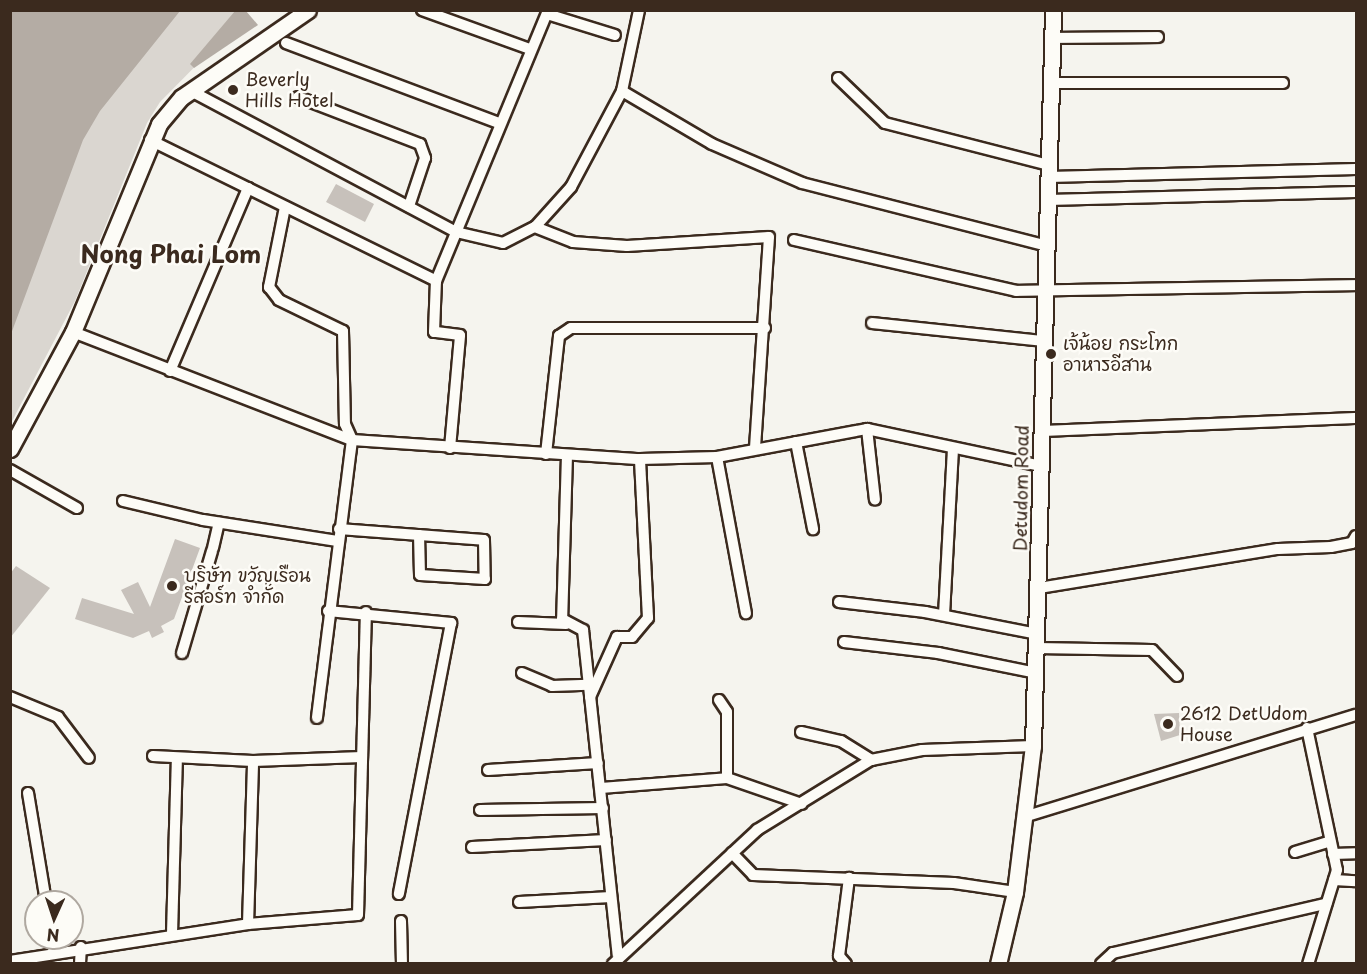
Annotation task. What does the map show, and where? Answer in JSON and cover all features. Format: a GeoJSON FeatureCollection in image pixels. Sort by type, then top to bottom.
{"type":"FeatureCollection","features":[{"type":"Feature","properties":{"kind":"main road"},"geometry":{"type":"LineString","coordinates":[[10,449],[73,332],[150,140],[159,124],[191,91],[308,10]]}},
{"type":"Feature","properties":{"kind":"main road","name":"Detudom Road"},"geometry":{"type":"LineString","coordinates":[[998,963],[1016,892],[1027,816],[1033,746],[1053,10]]}},
{"type":"Feature","properties":{"kind":"street"},"geometry":{"type":"LineString","coordinates":[[422,10],[530,49]]}},
{"type":"Feature","properties":{"kind":"street"},"geometry":{"type":"LineString","coordinates":[[191,91],[456,232],[503,243],[535,227],[571,188],[622,91],[639,10]]}},
{"type":"Feature","properties":{"kind":"street"},"geometry":{"type":"LineString","coordinates":[[450,448],[460,335],[434,332],[436,281],[498,123],[547,12],[615,35]]}},
{"type":"Feature","properties":{"kind":"street"},"geometry":{"type":"LineString","coordinates":[[1052,38],[1158,37]]}},
{"type":"Feature","properties":{"kind":"street"},"geometry":{"type":"LineString","coordinates":[[286,43],[498,123]]}},
{"type":"Feature","properties":{"kind":"street"},"geometry":{"type":"LineString","coordinates":[[838,78],[885,123],[1049,171],[1356,169]]}},
{"type":"Feature","properties":{"kind":"street"},"geometry":{"type":"LineString","coordinates":[[1051,83],[1283,83]]}},
{"type":"Feature","properties":{"kind":"street"},"geometry":{"type":"LineString","coordinates":[[622,91],[712,144],[802,183],[1047,246]]}},
{"type":"Feature","properties":{"kind":"street"},"geometry":{"type":"LineString","coordinates":[[298,97],[420,144],[425,158],[409,206]]}},
{"type":"Feature","properties":{"kind":"street"},"geometry":{"type":"LineString","coordinates":[[150,140],[436,281]]}},
{"type":"Feature","properties":{"kind":"street"},"geometry":{"type":"LineString","coordinates":[[170,372],[248,189]]}},
{"type":"Feature","properties":{"kind":"street"},"geometry":{"type":"LineString","coordinates":[[1048,200],[1356,192]]}},
{"type":"Feature","properties":{"kind":"street"},"geometry":{"type":"LineString","coordinates":[[285,207],[269,287],[279,300],[343,331],[345,423],[352,440],[328,610],[317,718]]}},
{"type":"Feature","properties":{"kind":"street"},"geometry":{"type":"LineString","coordinates":[[535,227],[573,242],[627,246],[769,237],[765,328],[755,448]]}},
{"type":"Feature","properties":{"kind":"street"},"geometry":{"type":"LineString","coordinates":[[794,240],[962,282],[1046,291],[1356,285]]}},
{"type":"Feature","properties":{"kind":"street"},"geometry":{"type":"LineString","coordinates":[[872,323],[1044,341]]}},
{"type":"Feature","properties":{"kind":"street"},"geometry":{"type":"LineString","coordinates":[[546,454],[559,336],[571,328],[765,328]]}},
{"type":"Feature","properties":{"kind":"street"},"geometry":{"type":"LineString","coordinates":[[73,332],[170,372],[352,440],[640,459],[717,457],[755,448],[867,429],[953,450],[1041,466]]}},
{"type":"Feature","properties":{"kind":"street"},"geometry":{"type":"LineString","coordinates":[[1042,430],[1356,418]]}},
{"type":"Feature","properties":{"kind":"street"},"geometry":{"type":"LineString","coordinates":[[867,429],[875,500]]}},
{"type":"Feature","properties":{"kind":"street"},"geometry":{"type":"LineString","coordinates":[[796,442],[813,529]]}},
{"type":"Feature","properties":{"kind":"street"},"geometry":{"type":"LineString","coordinates":[[944,615],[953,450]]}},
{"type":"Feature","properties":{"kind":"street"},"geometry":{"type":"LineString","coordinates":[[566,624],[562,619],[567,455]]}},
{"type":"Feature","properties":{"kind":"street"},"geometry":{"type":"LineString","coordinates":[[717,457],[746,613]]}},
{"type":"Feature","properties":{"kind":"street"},"geometry":{"type":"LineString","coordinates":[[589,697],[617,637],[632,637],[648,618],[640,459]]}},
{"type":"Feature","properties":{"kind":"street"},"geometry":{"type":"LineString","coordinates":[[10,470],[77,508]]}},
{"type":"Feature","properties":{"kind":"street"},"geometry":{"type":"LineString","coordinates":[[123,501],[219,523],[337,541]]}},
{"type":"Feature","properties":{"kind":"street"},"geometry":{"type":"LineString","coordinates":[[182,653],[219,523]]}},
{"type":"Feature","properties":{"kind":"street"},"geometry":{"type":"LineString","coordinates":[[339,529],[419,535],[484,540],[485,579],[420,575],[419,535]]}},
{"type":"Feature","properties":{"kind":"street"},"geometry":{"type":"LineString","coordinates":[[1039,588],[1278,549],[1331,547],[1352,543],[1356,536]]}},
{"type":"Feature","properties":{"kind":"street"},"geometry":{"type":"LineString","coordinates":[[839,602],[944,615],[1037,641],[1152,650],[1177,676]]}},
{"type":"Feature","properties":{"kind":"street"},"geometry":{"type":"LineString","coordinates":[[328,610],[366,612],[451,623],[399,894]]}},
{"type":"Feature","properties":{"kind":"street"},"geometry":{"type":"LineString","coordinates":[[84,947],[248,924],[358,915],[366,612]]}},
{"type":"Feature","properties":{"kind":"street"},"geometry":{"type":"LineString","coordinates":[[518,622],[566,624],[583,630],[603,808],[615,959]]}},
{"type":"Feature","properties":{"kind":"street"},"geometry":{"type":"LineString","coordinates":[[844,642],[938,653],[1036,673]]}},
{"type":"Feature","properties":{"kind":"street"},"geometry":{"type":"LineString","coordinates":[[522,673],[552,686],[588,685]]}},
{"type":"Feature","properties":{"kind":"street"},"geometry":{"type":"LineString","coordinates":[[10,697],[58,717],[89,758]]}},
{"type":"Feature","properties":{"kind":"street"},"geometry":{"type":"LineString","coordinates":[[718,700],[727,712],[727,778]]}},
{"type":"Feature","properties":{"kind":"street"},"geometry":{"type":"LineString","coordinates":[[1027,816],[1307,728],[1356,715]]}},
{"type":"Feature","properties":{"kind":"street"},"geometry":{"type":"LineString","coordinates":[[1307,728],[1333,854],[1334,880],[1308,963]]}},
{"type":"Feature","properties":{"kind":"street"},"geometry":{"type":"LineString","coordinates":[[801,732],[841,741],[871,760]]}},
{"type":"Feature","properties":{"kind":"street"},"geometry":{"type":"LineString","coordinates":[[615,959],[756,830],[871,760],[922,750],[1033,746]]}},
{"type":"Feature","properties":{"kind":"street"},"geometry":{"type":"LineString","coordinates":[[153,756],[253,761],[362,757]]}},
{"type":"Feature","properties":{"kind":"street"},"geometry":{"type":"LineString","coordinates":[[172,934],[177,758]]}},
{"type":"Feature","properties":{"kind":"street"},"geometry":{"type":"LineString","coordinates":[[248,924],[253,761]]}},
{"type":"Feature","properties":{"kind":"street"},"geometry":{"type":"LineString","coordinates":[[488,770],[598,763]]}},
{"type":"Feature","properties":{"kind":"street"},"geometry":{"type":"LineString","coordinates":[[601,788],[727,778],[802,804]]}},
{"type":"Feature","properties":{"kind":"street"},"geometry":{"type":"LineString","coordinates":[[28,793],[44,890]]}},
{"type":"Feature","properties":{"kind":"street"},"geometry":{"type":"LineString","coordinates":[[480,810],[603,808]]}},
{"type":"Feature","properties":{"kind":"street"},"geometry":{"type":"LineString","coordinates":[[472,847],[606,840]]}},
{"type":"Feature","properties":{"kind":"street"},"geometry":{"type":"LineString","coordinates":[[1295,852],[1330,841]]}},
{"type":"Feature","properties":{"kind":"street"},"geometry":{"type":"LineString","coordinates":[[732,853],[753,875],[954,883],[1016,892]]}},
{"type":"Feature","properties":{"kind":"street"},"geometry":{"type":"LineString","coordinates":[[1333,854],[1356,854]]}},
{"type":"Feature","properties":{"kind":"street"},"geometry":{"type":"LineString","coordinates":[[846,963],[839,956],[849,878]]}},
{"type":"Feature","properties":{"kind":"street"},"geometry":{"type":"LineString","coordinates":[[1334,880],[1356,881]]}},
{"type":"Feature","properties":{"kind":"street"},"geometry":{"type":"LineString","coordinates":[[519,902],[611,897]]}},
{"type":"Feature","properties":{"kind":"street"},"geometry":{"type":"LineString","coordinates":[[1101,963],[1113,953],[1326,904]]}},
{"type":"Feature","properties":{"kind":"street"},"geometry":{"type":"LineString","coordinates":[[401,921],[402,963]]}},
{"type":"Feature","properties":{"kind":"street"},"geometry":{"type":"LineString","coordinates":[[10,961],[65,950]]}},
{"type":"Feature","properties":{"kind":"shaded area"},"geometry":{"type":"Polygon","coordinates":[[[11,10],[180,11],[100,111],[83,140],[11,334],[11,10]]]}},
{"type":"Feature","properties":{"kind":"shaded area"},"geometry":{"type":"Polygon","coordinates":[[[11,11],[244,11],[236,25],[160,102],[147,123],[75,301],[11,423],[11,11]]]}},
{"type":"Feature","properties":{"kind":"shaded area"},"geometry":{"type":"Polygon","coordinates":[[[235,11],[246,11],[258,25],[194,68],[190,64],[235,11]]]}},
{"type":"Feature","properties":{"kind":"building"},"geometry":{"type":"Polygon","coordinates":[[[336,184],[374,204],[365,222],[326,202],[336,184]]]}},
{"type":"Feature","properties":{"kind":"building","name":"บริษัท ขวัญเรือน รีสอร์ท จำกัด"},"geometry":{"type":"Polygon","coordinates":[[[175,539],[200,548],[174,619],[161,626],[164,632],[152,638],[149,631],[133,638],[75,619],[82,598],[134,614],[121,590],[138,582],[150,607],[175,539]]]}},
{"type":"Feature","properties":{"kind":"building"},"geometry":{"type":"Polygon","coordinates":[[[16,566],[50,588],[10,638],[10,574],[16,566]]]}},
{"type":"Feature","properties":{"kind":"building","name":"2612 DetUdom House"},"geometry":{"type":"Polygon","coordinates":[[[1179,713],[1180,735],[1161,741],[1154,714],[1179,713]]]}},
{"type":"Feature","properties":{"kind":"place","name":"Beverly Hills Hotel"},"geometry":{"type":"Point","coordinates":[233,90]}},
{"type":"Feature","properties":{"kind":"place","name":"เจ้น้อย กระโทก อาหารอีสาน"},"geometry":{"type":"Point","coordinates":[1051,354]}},
{"type":"Feature","properties":{"kind":"place","name":"บริษัท ขวัญเรือน รีสอร์ท จำกัด"},"geometry":{"type":"Point","coordinates":[172,586]}},
{"type":"Feature","properties":{"kind":"place","name":"2612 DetUdom House"},"geometry":{"type":"Point","coordinates":[1168,724]}},
{"type":"Feature","properties":{"kind":"district","name":"Nong Phai Lom"},"geometry":{"type":"Point","coordinates":[171,254]}}]}
